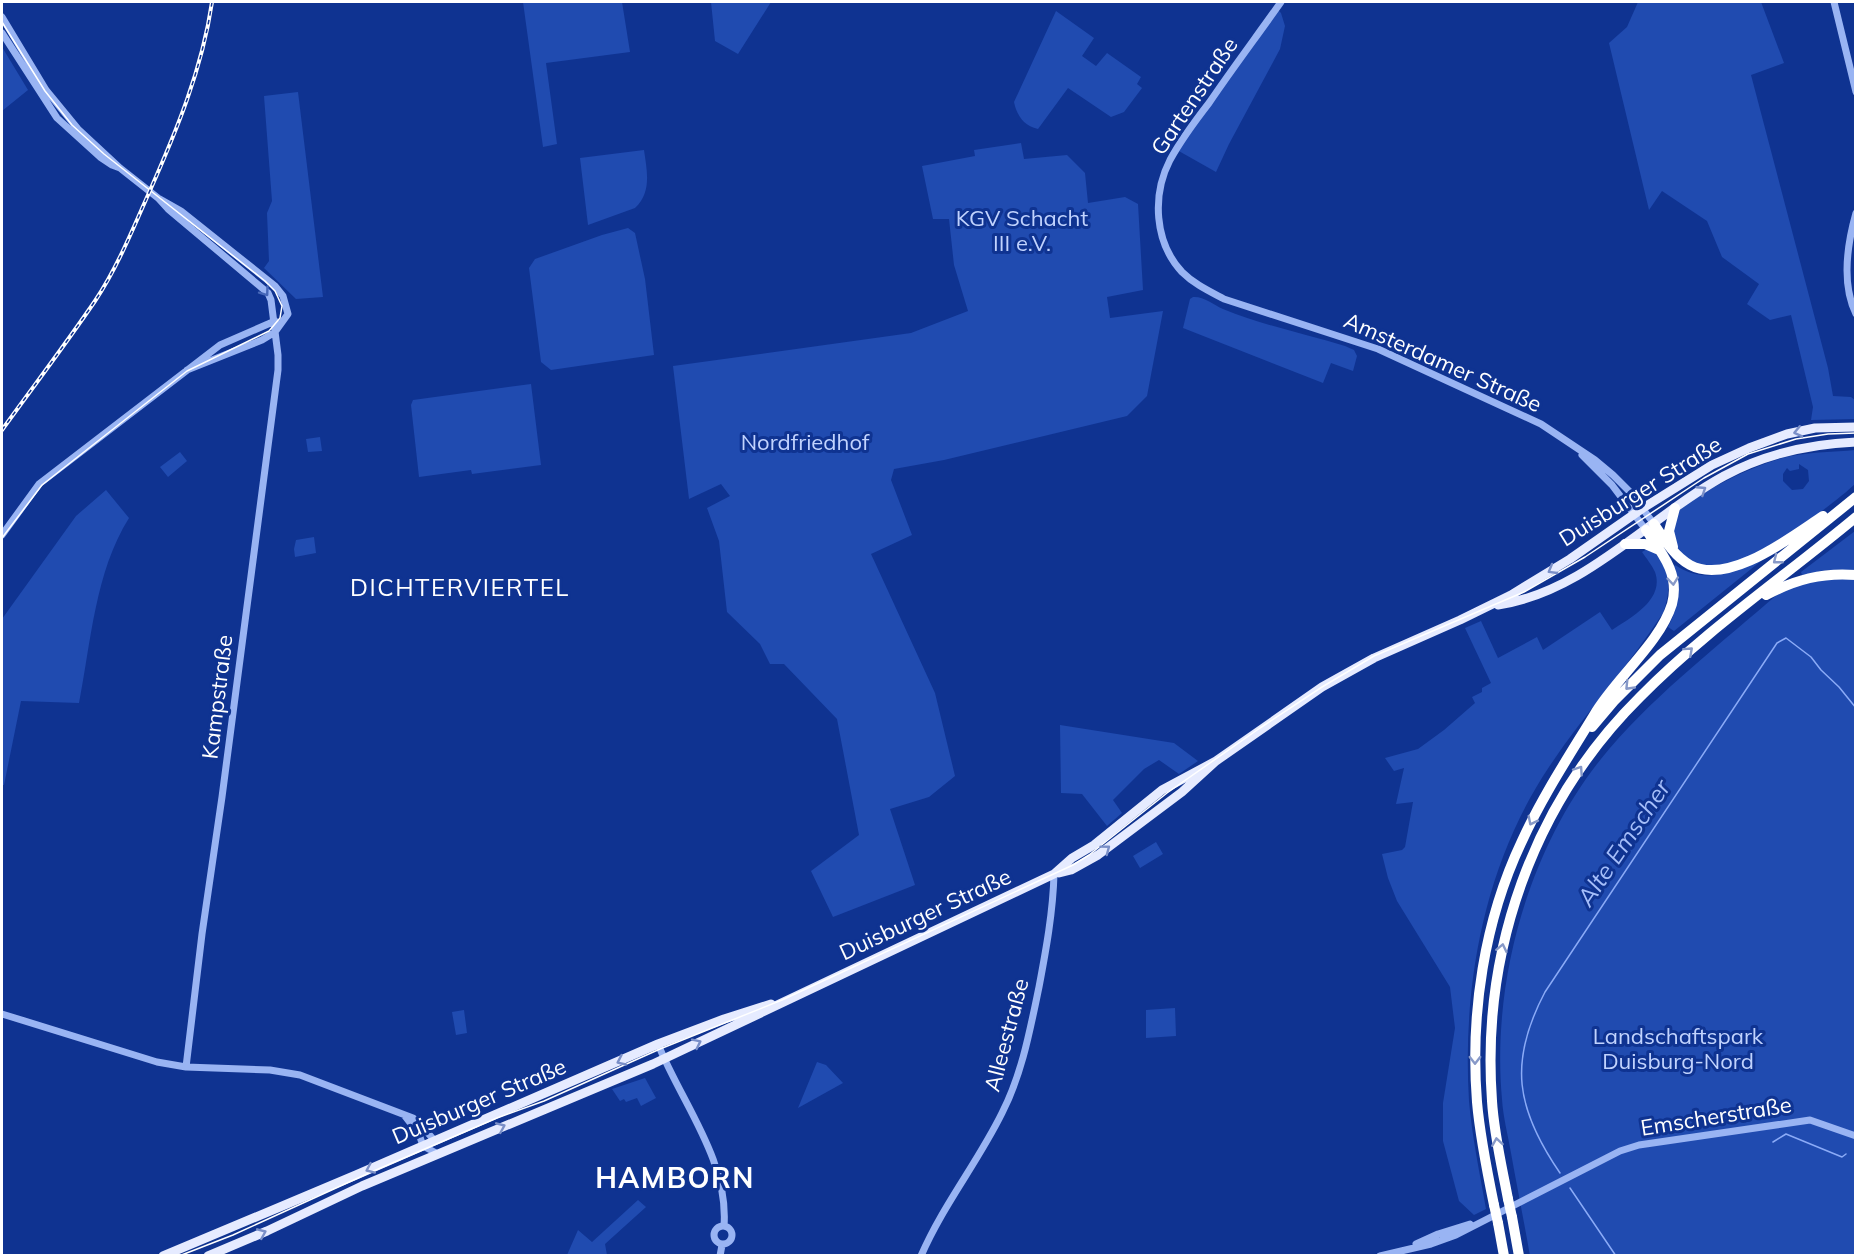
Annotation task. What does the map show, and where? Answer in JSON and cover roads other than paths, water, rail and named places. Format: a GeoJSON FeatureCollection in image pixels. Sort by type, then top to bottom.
{"type":"FeatureCollection","features":[{"type":"Feature","properties":{"kind":"highway"},"geometry":{"type":"LineString","coordinates":[[1564,764],[1614,701],[1660,655],[1855,496]]}},
{"type":"Feature","properties":{"kind":"highway"},"geometry":{"type":"LineString","coordinates":[[1675,508],[1669,531],[1676,553]]}},
{"type":"Feature","properties":{"kind":"highway"},"geometry":{"type":"LineString","coordinates":[[1650,527],[1689,565],[1707,571],[1719,571],[1732,568],[1773,549],[1839,509]]}},
{"type":"Feature","properties":{"kind":"highway"},"geometry":{"type":"LineString","coordinates":[[1519,1256],[1492,1103],[1490,1040],[1493,1001],[1506,932],[1522,879],[1540,837],[1566,790],[1598,744],[1639,698],[1661,676],[1742,608],[1856,517]]}},
{"type":"Feature","properties":{"kind":"highway"},"geometry":{"type":"LineString","coordinates":[[1504,1256],[1493,1221],[1494,1205],[1481,1140],[1475,1063],[1476,1030],[1484,960],[1501,896],[1521,843],[1596,710],[1654,636],[1671,606],[1673,574],[1650,527]]}},
{"type":"Feature","properties":{"kind":"highway"},"geometry":{"type":"LineString","coordinates":[[1625,544],[1645,544],[1662,552]]}},
{"type":"Feature","properties":{"kind":"highway"},"geometry":{"type":"LineString","coordinates":[[1742,608],[1793,582],[1828,574],[1855,575]]}},
{"type":"Feature","properties":{"kind":"main road","name":"Duisburger Straße"},"geometry":{"type":"LineString","coordinates":[[1054,874],[1162,790],[1216,761],[1322,687],[1374,658],[1490,606],[1570,559],[1639,511],[1712,465],[1749,448],[1787,435],[1815,428],[1856,427]]}},
{"type":"Feature","properties":{"kind":"main road","name":"Duisburger Straße"},"geometry":{"type":"LineString","coordinates":[[1490,606],[1512,603],[1552,587],[1588,568],[1722,477],[1760,459],[1810,446],[1856,442]]}},
{"type":"Feature","properties":{"kind":"main road","name":"Duisburger Straße"},"geometry":{"type":"LineString","coordinates":[[208,1256],[438,1154],[665,1058],[1054,874],[1071,870],[1098,855],[1182,792],[1216,761]]}},
{"type":"Feature","properties":{"kind":"main road","name":"Duisburger Straße"},"geometry":{"type":"LineString","coordinates":[[163,1256],[658,1044],[812,988]]}},
{"type":"Feature","properties":{"kind":"street","name":"Gartenstraße"},"geometry":{"type":"LineString","coordinates":[[1191,280],[1180,270],[1167,249],[1160,230],[1158,200],[1164,173],[1180,143],[1281,2]]}},
{"type":"Feature","properties":{"kind":"street"},"geometry":{"type":"LineString","coordinates":[[1834,2],[1856,92]]}},
{"type":"Feature","properties":{"kind":"street"},"geometry":{"type":"LineString","coordinates":[[2,17],[46,90],[63,112],[120,168],[158,198],[181,211],[275,286],[283,296],[288,314]]}},
{"type":"Feature","properties":{"kind":"street"},"geometry":{"type":"LineString","coordinates":[[2,33],[57,118],[100,157],[120,168]]}},
{"type":"Feature","properties":{"kind":"street","name":"Kampstraße"},"geometry":{"type":"LineString","coordinates":[[158,198],[168,209],[262,286],[271,300],[278,370],[186,1067]]}},
{"type":"Feature","properties":{"kind":"street"},"geometry":{"type":"LineString","coordinates":[[1856,213],[1848,248],[1847,273],[1849,293],[1856,314]]}},
{"type":"Feature","properties":{"kind":"street","name":"Amsterdamer Straße"},"geometry":{"type":"LineString","coordinates":[[1191,280],[1224,299],[1392,355],[1540,424],[1595,460],[1613,475],[1650,527]]}},
{"type":"Feature","properties":{"kind":"street"},"geometry":{"type":"LineString","coordinates":[[2,535],[39,484],[220,345],[288,314]]}},
{"type":"Feature","properties":{"kind":"street"},"geometry":{"type":"LineString","coordinates":[[187,370],[226,356],[275,332],[288,314]]}},
{"type":"Feature","properties":{"kind":"street","name":"Alleestraße"},"geometry":{"type":"LineString","coordinates":[[921,1256],[938,1220],[996,1125],[1020,1068],[1042,971],[1054,874]]}},
{"type":"Feature","properties":{"kind":"street"},"geometry":{"type":"LineString","coordinates":[[2,1015],[157,1062],[186,1067],[270,1070],[300,1075],[403,1114],[420,1124],[434,1140]]}},
{"type":"Feature","properties":{"kind":"street"},"geometry":{"type":"LineString","coordinates":[[658,1044],[716,1170],[724,1210],[724,1226]]}},
{"type":"Feature","properties":{"kind":"street"},"geometry":{"type":"LineString","coordinates":[[403,1114],[419,1134],[423,1146],[438,1154]]}},
{"type":"Feature","properties":{"kind":"street","name":"Emscherstraße"},"geometry":{"type":"LineString","coordinates":[[1380,1256],[1440,1241],[1493,1221],[1620,1151],[1647,1143],[1810,1120],[1856,1136]]}},
{"type":"Feature","properties":{"kind":"street"},"geometry":{"type":"LineString","coordinates":[[722,1245],[714,1235],[716,1230],[724,1226]]}},
{"type":"Feature","properties":{"kind":"street"},"geometry":{"type":"LineString","coordinates":[[722,1245],[730,1242],[732,1236],[731,1231],[724,1226]]}},
{"type":"Feature","properties":{"kind":"street"},"geometry":{"type":"LineString","coordinates":[[720,1256],[722,1245]]}},
{"type":"Feature","properties":{"kind":"waterway","name":"Alte Emscher"},"geometry":{"type":"LineString","coordinates":[[1560,1173],[1534,1128],[1522,1085],[1522,1063],[1526,1041],[1533,1017],[1545,992],[1777,643],[1786,638],[1811,657],[1856,708]]}},
{"type":"Feature","properties":{"kind":"waterway"},"geometry":{"type":"LineString","coordinates":[[1773,1142],[1786,1134],[1842,1157],[1846,1154]]}},
{"type":"Feature","properties":{"kind":"waterway","name":"Alte Emscher"},"geometry":{"type":"LineString","coordinates":[[1570,1188],[1616,1256]]}},
{"type":"Feature","properties":{"kind":"tram line"},"geometry":{"type":"LineString","coordinates":[[2,22],[45,91],[72,125],[104,154],[265,281],[275,291],[282,306],[280,318],[269,331],[187,371],[42,485],[2,538]]}},
{"type":"Feature","properties":{"kind":"tram line"},"geometry":{"type":"LineString","coordinates":[[179,1256],[233,1235],[497,1118],[544,1101],[660,1049],[782,1000],[1073,865],[1167,793],[1260,728],[1374,656],[1524,592],[1585,557],[1704,478],[1748,454],[1796,439],[1856,433]]}},
{"type":"Feature","properties":{"kind":"railway"},"geometry":{"type":"LineString","coordinates":[[2,430],[95,301],[130,236],[187,100],[202,52],[212,2]]}},
{"type":"Feature","properties":{"kind":"district","name":"DICHTERVIERTEL"},"geometry":{"type":"Point","coordinates":[460,588]}},
{"type":"Feature","properties":{"kind":"district","name":"HAMBORN"},"geometry":{"type":"Point","coordinates":[675,1178]}},
{"type":"Feature","properties":{"kind":"park label","name":"KGV Schacht III e.V."},"geometry":{"type":"Point","coordinates":[1022,230]}},
{"type":"Feature","properties":{"kind":"park label","name":"Nordfriedhof"},"geometry":{"type":"Point","coordinates":[805,442]}},
{"type":"Feature","properties":{"kind":"park label","name":"Landschaftspark Duisburg-Nord"},"geometry":{"type":"Point","coordinates":[1678,1048]}}]}
